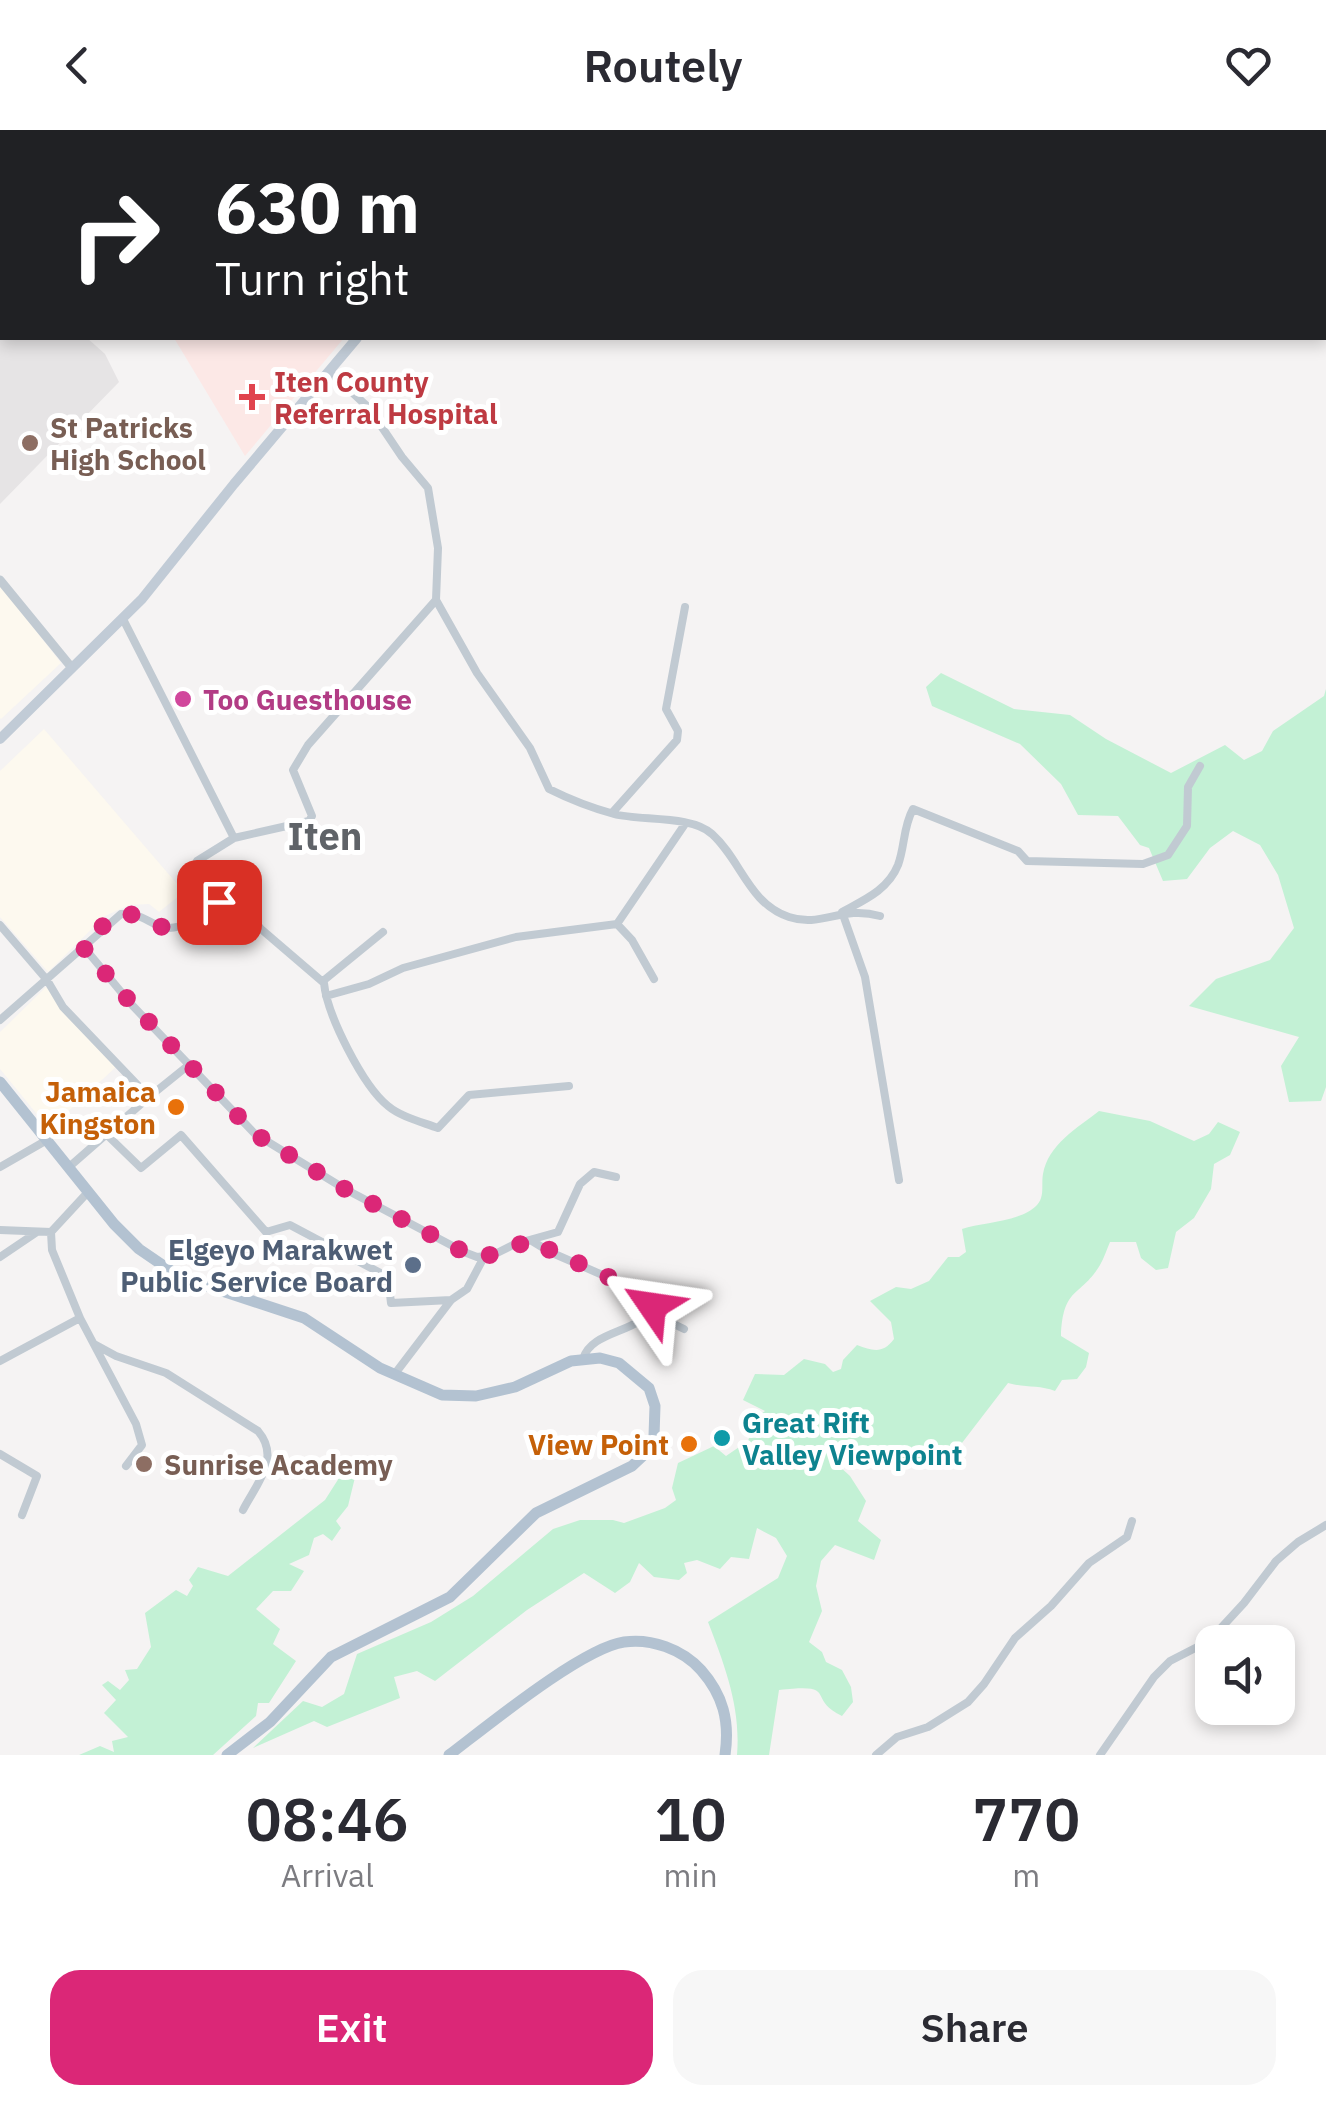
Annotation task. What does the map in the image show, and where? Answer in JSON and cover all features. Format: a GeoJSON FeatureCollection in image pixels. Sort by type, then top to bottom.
{"type":"FeatureCollection","features":[{"type":"Feature","properties":{"kind":"main road"},"geometry":{"type":"LineString","coordinates":[[0,739],[123,619],[355,340]]}},
{"type":"Feature","properties":{"kind":"main road"},"geometry":{"type":"LineString","coordinates":[[0,1082],[139,1250],[160,1266],[198,1284],[304,1318],[394,1375],[442,1394],[476,1396],[515,1387],[582,1358],[620,1362],[649,1388],[656,1425],[648,1451],[632,1466],[536,1513],[450,1597],[332,1656],[270,1722],[227,1755]]}},
{"type":"Feature","properties":{"kind":"main road"},"geometry":{"type":"LineString","coordinates":[[449,1755],[577,1663],[604,1647],[623,1642],[663,1645],[692,1660],[721,1696],[727,1739],[725,1755]]}},
{"type":"Feature","properties":{"kind":"street"},"geometry":{"type":"LineString","coordinates":[[330,372],[369,408],[428,488],[438,548],[436,600],[476,673],[530,748],[549,789],[612,814],[709,831],[770,908],[790,918],[812,922],[842,912],[881,890],[898,866],[906,822],[913,809],[1018,851],[1027,861],[1143,864],[1168,855],[1188,826],[1188,787],[1200,766]]}},
{"type":"Feature","properties":{"kind":"street"},"geometry":{"type":"LineString","coordinates":[[0,580],[72,668]]}},
{"type":"Feature","properties":{"kind":"street"},"geometry":{"type":"LineString","coordinates":[[436,600],[308,745],[294,770],[312,816],[309,821],[234,838],[196,862],[232,894],[260,929],[323,981],[356,1063],[378,1096],[393,1110],[442,1126],[469,1095],[569,1086]]}},
{"type":"Feature","properties":{"kind":"street"},"geometry":{"type":"LineString","coordinates":[[612,814],[676,740],[678,731],[666,709],[686,606]]}},
{"type":"Feature","properties":{"kind":"street"},"geometry":{"type":"LineString","coordinates":[[123,619],[234,838]]}},
{"type":"Feature","properties":{"kind":"street"},"geometry":{"type":"LineString","coordinates":[[0,720],[10,728]]}},
{"type":"Feature","properties":{"kind":"street"},"geometry":{"type":"LineString","coordinates":[[326,996],[369,984],[404,968],[516,937],[617,924],[685,824]]}},
{"type":"Feature","properties":{"kind":"street"},"geometry":{"type":"LineString","coordinates":[[0,1020],[121,914],[135,914],[174,928],[200,917],[232,894]]}},
{"type":"Feature","properties":{"kind":"street"},"geometry":{"type":"LineString","coordinates":[[842,912],[880,916]]}},
{"type":"Feature","properties":{"kind":"street"},"geometry":{"type":"LineString","coordinates":[[842,912],[865,976],[899,1180]]}},
{"type":"Feature","properties":{"kind":"street"},"geometry":{"type":"LineString","coordinates":[[617,924],[632,940],[654,979]]}},
{"type":"Feature","properties":{"kind":"street"},"geometry":{"type":"LineString","coordinates":[[0,925],[48,980],[63,1008],[149,1098]]}},
{"type":"Feature","properties":{"kind":"street"},"geometry":{"type":"LineString","coordinates":[[323,981],[383,932]]}},
{"type":"Feature","properties":{"kind":"street"},"geometry":{"type":"LineString","coordinates":[[82,946],[255,1134],[345,1189],[464,1252],[484,1257],[558,1232],[585,1176],[594,1172],[616,1177]]}},
{"type":"Feature","properties":{"kind":"street"},"geometry":{"type":"LineString","coordinates":[[68,1168],[190,1064]]}},
{"type":"Feature","properties":{"kind":"street"},"geometry":{"type":"LineString","coordinates":[[107,1134],[141,1168],[181,1135],[266,1232],[290,1225],[388,1277],[391,1303],[451,1300]]}},
{"type":"Feature","properties":{"kind":"street"},"geometry":{"type":"LineString","coordinates":[[0,1167],[46,1140]]}},
{"type":"Feature","properties":{"kind":"street"},"geometry":{"type":"LineString","coordinates":[[88,1192],[51,1232],[52,1250],[80,1318],[136,1424],[142,1445],[126,1466]]}},
{"type":"Feature","properties":{"kind":"street"},"geometry":{"type":"LineString","coordinates":[[0,1230],[51,1232]]}},
{"type":"Feature","properties":{"kind":"street"},"geometry":{"type":"LineString","coordinates":[[0,1257],[37,1232]]}},
{"type":"Feature","properties":{"kind":"street"},"geometry":{"type":"LineString","coordinates":[[532,1240],[550,1252],[639,1291],[651,1301],[649,1312],[642,1319],[594,1341],[582,1358]]}},
{"type":"Feature","properties":{"kind":"street"},"geometry":{"type":"LineString","coordinates":[[394,1375],[451,1300],[468,1289],[484,1257]]}},
{"type":"Feature","properties":{"kind":"street"},"geometry":{"type":"LineString","coordinates":[[649,1312],[684,1329]]}},
{"type":"Feature","properties":{"kind":"street"},"geometry":{"type":"LineString","coordinates":[[0,1361],[80,1318]]}},
{"type":"Feature","properties":{"kind":"street"},"geometry":{"type":"LineString","coordinates":[[94,1344],[166,1374],[258,1431],[268,1443],[269,1460],[242,1510]]}},
{"type":"Feature","properties":{"kind":"street"},"geometry":{"type":"LineString","coordinates":[[0,1454],[36,1476],[22,1515]]}},
{"type":"Feature","properties":{"kind":"street"},"geometry":{"type":"LineString","coordinates":[[876,1755],[896,1737],[928,1726],[968,1702],[1014,1638],[1051,1606],[1089,1563],[1114,1542],[1127,1537],[1132,1521]]}},
{"type":"Feature","properties":{"kind":"street"},"geometry":{"type":"LineString","coordinates":[[1100,1755],[1154,1677],[1170,1661],[1209,1640],[1276,1561],[1326,1525]]}},
{"type":"Feature","properties":{"kind":"shaded area","name":"St Patricks High School"},"geometry":{"type":"Polygon","coordinates":[[[0,340],[89,340],[105,354],[119,382],[0,504],[0,340]]]}},
{"type":"Feature","properties":{"kind":"shaded area","name":"Iten County Referral Hospital"},"geometry":{"type":"Polygon","coordinates":[[[175,340],[342,340],[245,456],[175,340]]]}},
{"type":"Feature","properties":{"kind":"shaded area"},"geometry":{"type":"Polygon","coordinates":[[[0,585],[61,663],[1,719],[0,718],[0,585]]]}},
{"type":"Feature","properties":{"kind":"shaded area"},"geometry":{"type":"Polygon","coordinates":[[[44,729],[184,892],[159,912],[149,904],[129,905],[105,916],[48,972],[0,917],[0,771],[44,729]]]}},
{"type":"Feature","properties":{"kind":"shaded area"},"geometry":{"type":"Polygon","coordinates":[[[46,987],[117,1066],[49,1129],[0,1069],[0,1032],[46,987]]]}},
{"type":"Feature","properties":{"kind":"green space"},"geometry":{"type":"Polygon","coordinates":[[[941,673],[1014,709],[1070,715],[1171,773],[1225,745],[1244,760],[1262,751],[1273,731],[1324,696],[1326,689],[1326,1087],[1321,1101],[1289,1102],[1281,1066],[1299,1037],[1189,1006],[1216,979],[1270,960],[1294,928],[1278,875],[1260,845],[1233,831],[1210,848],[1187,879],[1163,881],[1149,848],[1140,845],[1118,816],[1078,815],[1061,784],[1020,744],[932,706],[926,687],[941,673]]]}},
{"type":"Feature","properties":{"kind":"green space"},"geometry":{"type":"Polygon","coordinates":[[[1099,1111],[1150,1121],[1194,1141],[1209,1134],[1218,1122],[1240,1132],[1230,1155],[1214,1164],[1211,1189],[1194,1218],[1176,1232],[1168,1268],[1156,1270],[1141,1258],[1136,1242],[1110,1242],[1093,1275],[1069,1300],[1061,1336],[1089,1353],[1086,1367],[1077,1379],[1062,1380],[1055,1391],[1008,1383],[955,1452],[937,1455],[915,1466],[893,1453],[885,1458],[843,1461],[838,1465],[866,1501],[858,1521],[881,1540],[874,1560],[835,1545],[821,1561],[816,1586],[822,1611],[809,1642],[822,1652],[826,1662],[842,1670],[851,1687],[853,1702],[842,1716],[816,1690],[779,1690],[769,1755],[737,1755],[734,1704],[708,1622],[778,1578],[787,1556],[776,1538],[757,1528],[749,1559],[731,1557],[720,1569],[697,1560],[684,1563],[687,1573],[679,1580],[654,1577],[639,1563],[630,1582],[615,1593],[584,1573],[527,1610],[435,1681],[417,1671],[394,1677],[400,1698],[327,1727],[314,1721],[253,1748],[303,1701],[322,1707],[344,1694],[357,1654],[431,1622],[473,1596],[553,1529],[580,1520],[624,1523],[676,1500],[672,1488],[678,1463],[714,1446],[726,1456],[748,1441],[756,1418],[765,1411],[743,1400],[755,1374],[784,1375],[804,1359],[825,1364],[833,1372],[841,1369],[843,1360],[857,1345],[873,1350],[886,1347],[894,1339],[891,1322],[870,1301],[896,1287],[911,1289],[929,1281],[948,1257],[966,1252],[962,1229],[1030,1211],[1042,1194],[1043,1174],[1051,1154],[1099,1111]]]}},
{"type":"Feature","properties":{"kind":"green space"},"geometry":{"type":"Polygon","coordinates":[[[353,1456],[359,1461],[348,1506],[336,1521],[341,1528],[332,1541],[323,1534],[314,1538],[309,1555],[289,1564],[304,1571],[291,1591],[273,1591],[256,1609],[280,1629],[273,1644],[296,1661],[269,1703],[258,1703],[256,1716],[213,1755],[79,1755],[100,1746],[114,1752],[112,1741],[128,1737],[104,1713],[116,1700],[102,1685],[108,1681],[120,1690],[129,1680],[125,1670],[137,1669],[151,1647],[145,1613],[176,1590],[187,1596],[193,1586],[189,1580],[198,1567],[228,1576],[325,1500],[353,1456]]]}},
{"type":"Feature","properties":{"kind":"place","name":"Iten County Referral Hospital"},"geometry":{"type":"Point","coordinates":[252,397]}},
{"type":"Feature","properties":{"kind":"place","name":"St Patricks High School"},"geometry":{"type":"Point","coordinates":[30,443]}},
{"type":"Feature","properties":{"kind":"place","name":"Too Guesthouse"},"geometry":{"type":"Point","coordinates":[183,699]}},
{"type":"Feature","properties":{"kind":"place","name":"Jamaica Kingston"},"geometry":{"type":"Point","coordinates":[176,1107]}},
{"type":"Feature","properties":{"kind":"place","name":"Elgeyo Marakwet Public Service Board"},"geometry":{"type":"Point","coordinates":[413,1265]}},
{"type":"Feature","properties":{"kind":"place","name":"Great Rift Valley Viewpoint"},"geometry":{"type":"Point","coordinates":[722,1438]}},
{"type":"Feature","properties":{"kind":"place","name":"View Point"},"geometry":{"type":"Point","coordinates":[689,1444]}},
{"type":"Feature","properties":{"kind":"place","name":"Sunrise Academy"},"geometry":{"type":"Point","coordinates":[144,1464]}},
{"type":"Feature","properties":{"kind":"district","name":"Iten"},"geometry":{"type":"Point","coordinates":[325,835]}},
{"type":"Feature","properties":{"kind":"route"},"geometry":{"type":"LineString","coordinates":[[219,902],[200,917],[174,928],[135,914],[121,914],[82,946],[255,1134],[345,1189],[464,1252],[484,1257],[532,1240],[561,1258],[639,1291],[652,1306]]}}]}
